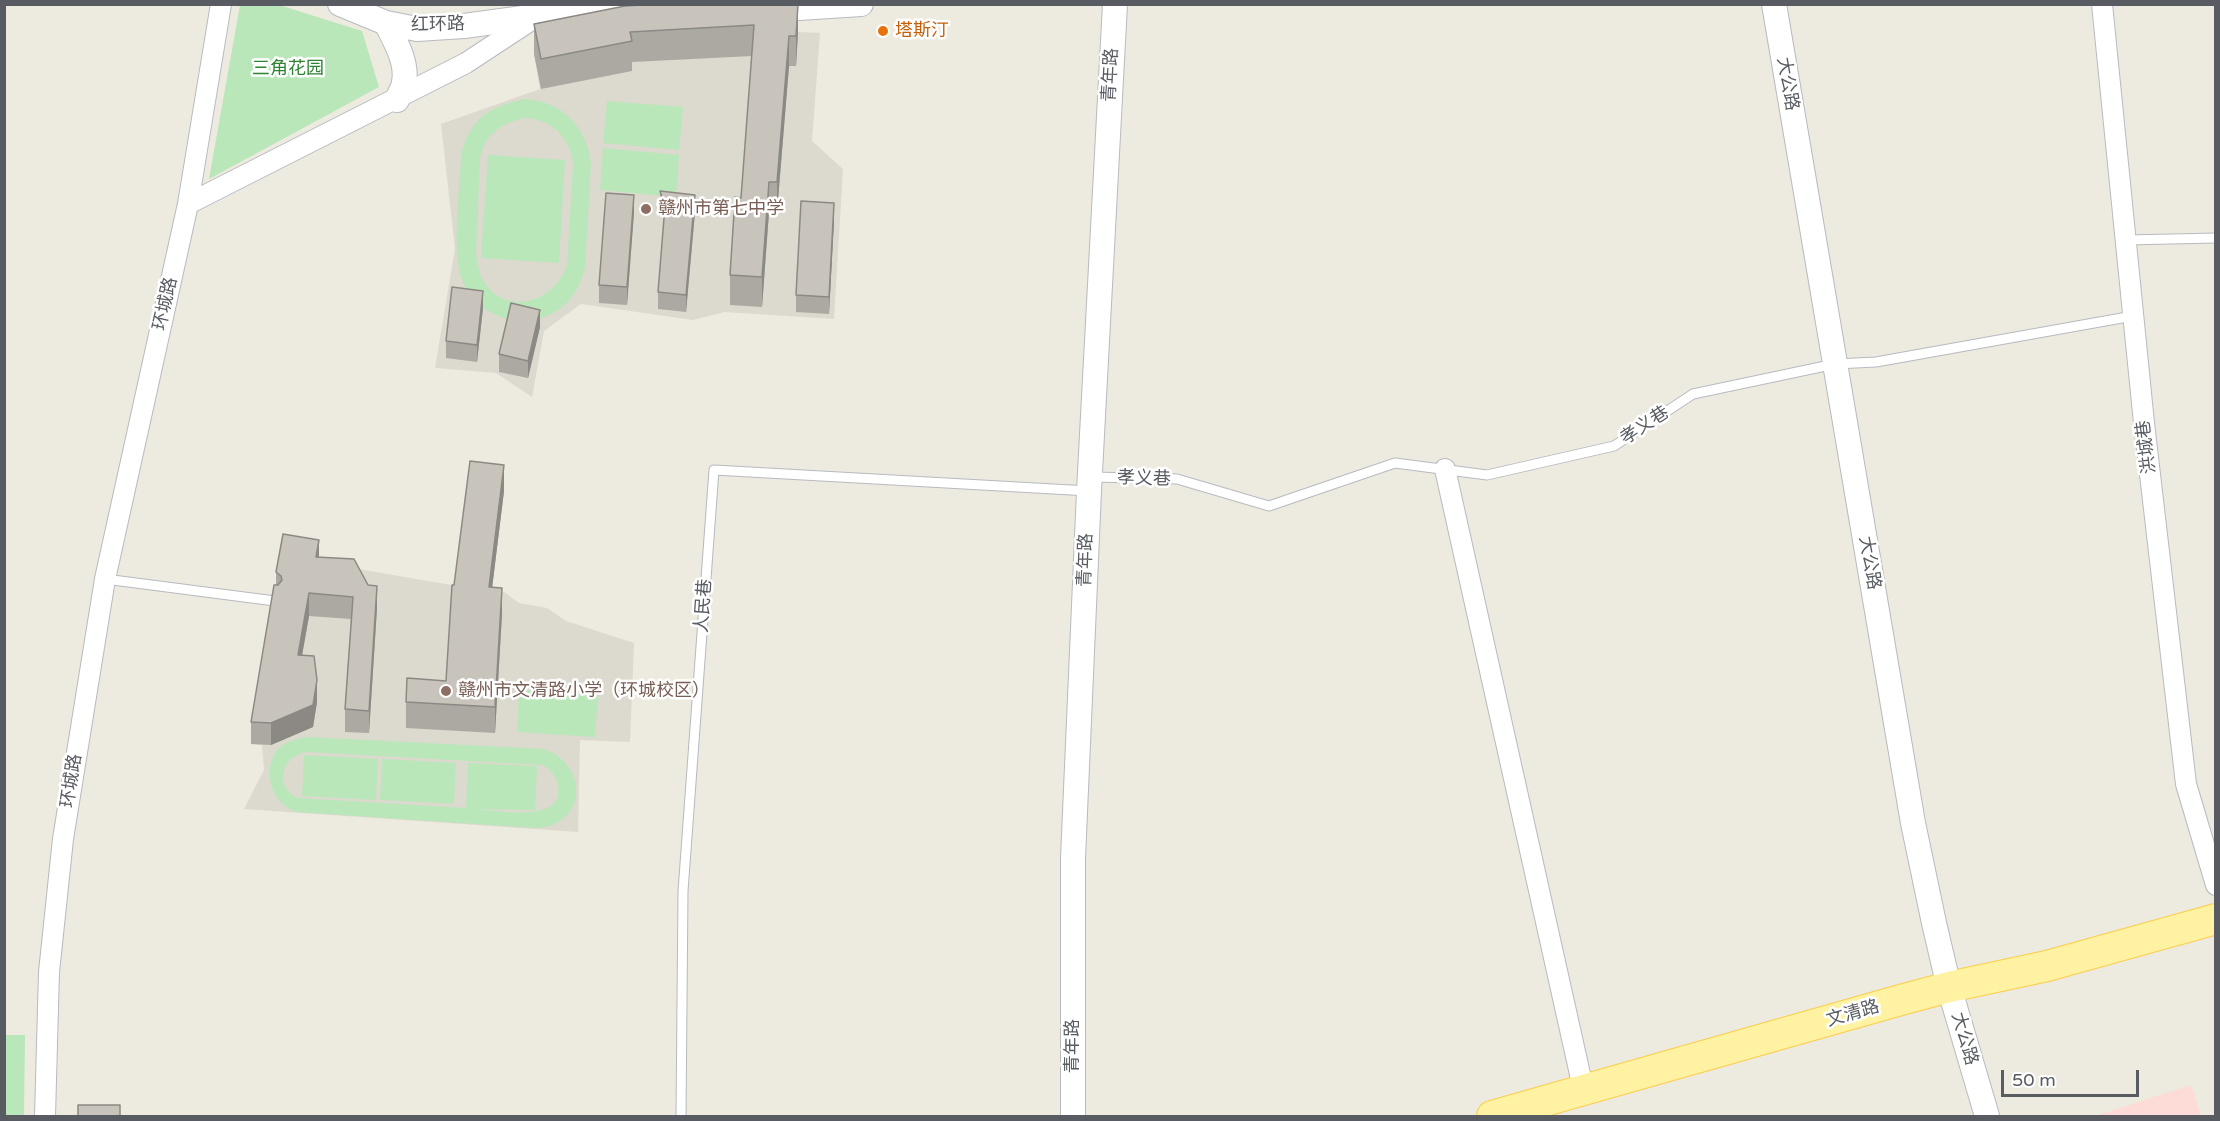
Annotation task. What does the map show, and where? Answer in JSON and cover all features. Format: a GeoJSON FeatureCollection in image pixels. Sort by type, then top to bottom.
{"type":"FeatureCollection","features":[{"type":"Feature","properties":{"kind":"main road","name":"文清路"},"geometry":{"type":"LineString","coordinates":[[1563,1116],[1876,1027],[1952,997],[2047,966],[2216,920]]}},
{"type":"Feature","properties":{"kind":"main road","name":"文清路"},"geometry":{"type":"LineString","coordinates":[[1492,1116],[1952,997],[2216,938]]}},
{"type":"Feature","properties":{"kind":"street","name":"环城路"},"geometry":{"type":"LineString","coordinates":[[45,1116],[48,972],[63,839],[105,579],[188,204],[221,4]]}},
{"type":"Feature","properties":{"kind":"street","name":"红环路"},"geometry":{"type":"LineString","coordinates":[[340,4],[386,23],[417,29],[464,26],[538,16]]}},
{"type":"Feature","properties":{"kind":"street"},"geometry":{"type":"LineString","coordinates":[[747,11],[861,4]]}},
{"type":"Feature","properties":{"kind":"street","name":"青年路"},"geometry":{"type":"LineString","coordinates":[[1073,1116],[1073,858],[1089,484],[1115,4]]}},
{"type":"Feature","properties":{"kind":"street","name":"大公路"},"geometry":{"type":"LineString","coordinates":[[1774,4],[1913,823],[1952,997],[1987,1116]]}},
{"type":"Feature","properties":{"kind":"street","name":"洪城巷"},"geometry":{"type":"LineString","coordinates":[[2102,4],[2133,316],[2186,784],[2216,885]]}},
{"type":"Feature","properties":{"kind":"street"},"geometry":{"type":"LineString","coordinates":[[188,204],[466,63],[538,16],[631,14]]}},
{"type":"Feature","properties":{"kind":"street"},"geometry":{"type":"LineString","coordinates":[[386,23],[397,45],[405,81],[397,100]]}},
{"type":"Feature","properties":{"kind":"street"},"geometry":{"type":"LineString","coordinates":[[1445,469],[1584,1092]]}},
{"type":"Feature","properties":{"kind":"lane"},"geometry":{"type":"LineString","coordinates":[[2126,240],[2216,238]]}},
{"type":"Feature","properties":{"kind":"lane","name":"孝义巷"},"geometry":{"type":"LineString","coordinates":[[1089,484],[1177,479],[1269,506],[1395,463],[1486,475],[1614,446],[1693,394],[1835,364],[1876,362],[2133,316]]}},
{"type":"Feature","properties":{"kind":"lane","name":"人民巷"},"geometry":{"type":"LineString","coordinates":[[681,1116],[683,891],[714,470],[1089,484]]}},
{"type":"Feature","properties":{"kind":"lane"},"geometry":{"type":"LineString","coordinates":[[105,579],[275,601]]}},
{"type":"Feature","properties":{"kind":"shaded area","name":"赣州市第七中学"},"geometry":{"type":"Polygon","coordinates":[[[798,32],[820,33],[812,141],[843,169],[834,319],[725,312],[693,320],[581,304],[544,331],[532,397],[496,373],[435,368],[455,249],[441,124],[540,89],[534,54],[798,32]]]}},
{"type":"Feature","properties":{"kind":"shaded area","name":"赣州市文清路小学（环城校区）"},"geometry":{"type":"Polygon","coordinates":[[[470,487],[504,491],[492,590],[504,592],[519,603],[547,608],[566,621],[634,643],[630,742],[580,740],[578,832],[244,809],[264,770],[262,745],[251,744],[283,556],[457,586],[470,487]]]}},
{"type":"Feature","properties":{"kind":"shaded area"},"geometry":{"type":"Polygon","coordinates":[[[2191,1085],[2201,1116],[2095,1116],[2191,1085]]]}},
{"type":"Feature","properties":{"kind":"green space","name":"三角花园"},"geometry":{"type":"Polygon","coordinates":[[[240,5],[279,5],[362,31],[379,87],[209,179],[240,5]]]}},
{"type":"Feature","properties":{"kind":"green space"},"geometry":{"type":"Polygon","coordinates":[[[525,99],[538,101],[561,111],[571,119],[585,139],[591,165],[585,268],[581,280],[572,297],[558,310],[545,317],[531,320],[503,318],[479,304],[469,293],[462,280],[457,253],[461,156],[469,132],[491,110],[525,99]],[[526,118],[502,126],[490,136],[480,159],[476,255],[479,269],[484,282],[494,293],[505,300],[518,302],[542,295],[553,287],[562,277],[567,264],[573,164],[564,138],[552,126],[526,118]]]}},
{"type":"Feature","properties":{"kind":"green space"},"geometry":{"type":"Polygon","coordinates":[[[607,101],[683,107],[679,150],[603,143],[607,101]]]}},
{"type":"Feature","properties":{"kind":"green space"},"geometry":{"type":"Polygon","coordinates":[[[603,148],[679,155],[676,197],[600,190],[603,148]]]}},
{"type":"Feature","properties":{"kind":"green space"},"geometry":{"type":"Polygon","coordinates":[[[488,155],[565,160],[559,263],[481,258],[488,155]]]}},
{"type":"Feature","properties":{"kind":"green space"},"geometry":{"type":"Polygon","coordinates":[[[519,690],[598,695],[595,737],[517,732],[519,690]]]}},
{"type":"Feature","properties":{"kind":"green space"},"geometry":{"type":"Polygon","coordinates":[[[309,737],[544,749],[559,757],[569,768],[575,780],[576,794],[573,806],[565,817],[552,825],[535,828],[297,812],[288,808],[275,794],[271,785],[270,766],[281,746],[292,740],[309,737]],[[306,752],[290,760],[283,773],[283,780],[290,793],[298,798],[466,808],[468,763],[537,766],[535,810],[475,809],[527,812],[540,810],[551,806],[557,799],[558,787],[555,777],[542,765],[306,752]]]}},
{"type":"Feature","properties":{"kind":"green space"},"geometry":{"type":"Polygon","coordinates":[[[304,755],[378,759],[376,800],[302,796],[304,755]]]}},
{"type":"Feature","properties":{"kind":"green space"},"geometry":{"type":"Polygon","coordinates":[[[382,759],[456,763],[454,804],[380,800],[382,759]]]}},
{"type":"Feature","properties":{"kind":"green space"},"geometry":{"type":"Polygon","coordinates":[[[5,1035],[25,1035],[24,1116],[5,1116],[5,1035]]]}},
{"type":"Feature","properties":{"kind":"building"},"geometry":{"type":"Polygon","coordinates":[[[798,4],[796,36],[789,36],[777,182],[769,182],[762,277],[730,275],[735,197],[741,198],[754,25],[630,32],[632,41],[541,59],[534,24],[625,6],[798,4]]]}},
{"type":"Feature","properties":{"kind":"building"},"geometry":{"type":"Polygon","coordinates":[[[660,191],[695,195],[686,295],[658,292],[665,206],[660,191]]]}},
{"type":"Feature","properties":{"kind":"building"},"geometry":{"type":"Polygon","coordinates":[[[606,193],[634,195],[627,287],[599,285],[606,193]]]}},
{"type":"Feature","properties":{"kind":"building"},"geometry":{"type":"Polygon","coordinates":[[[801,201],[834,203],[829,297],[796,295],[801,201]]]}},
{"type":"Feature","properties":{"kind":"building"},"geometry":{"type":"Polygon","coordinates":[[[452,287],[483,291],[477,345],[446,341],[452,287]]]}},
{"type":"Feature","properties":{"kind":"building"},"geometry":{"type":"Polygon","coordinates":[[[511,303],[540,310],[528,361],[499,354],[511,303]]]}},
{"type":"Feature","properties":{"kind":"building"},"geometry":{"type":"Polygon","coordinates":[[[470,461],[504,465],[489,587],[502,588],[495,707],[406,702],[407,678],[446,681],[452,585],[454,585],[470,461]]]}},
{"type":"Feature","properties":{"kind":"building"},"geometry":{"type":"Polygon","coordinates":[[[283,534],[319,540],[316,557],[354,559],[368,585],[377,586],[369,711],[345,709],[353,597],[309,593],[298,655],[314,656],[317,680],[313,705],[271,723],[251,722],[274,585],[278,585],[282,580],[276,572],[283,534]]]}},
{"type":"Feature","properties":{"kind":"building"},"geometry":{"type":"Polygon","coordinates":[[[78,1105],[120,1105],[120,1116],[78,1116],[78,1105]]]}},
{"type":"Feature","properties":{"kind":"place","name":"塔斯汀"},"geometry":{"type":"Point","coordinates":[883,31]}},
{"type":"Feature","properties":{"kind":"place","name":"赣州市第七中学"},"geometry":{"type":"Point","coordinates":[646,209]}},
{"type":"Feature","properties":{"kind":"place","name":"赣州市文清路小学（环城校区）"},"geometry":{"type":"Point","coordinates":[446,691]}}]}
